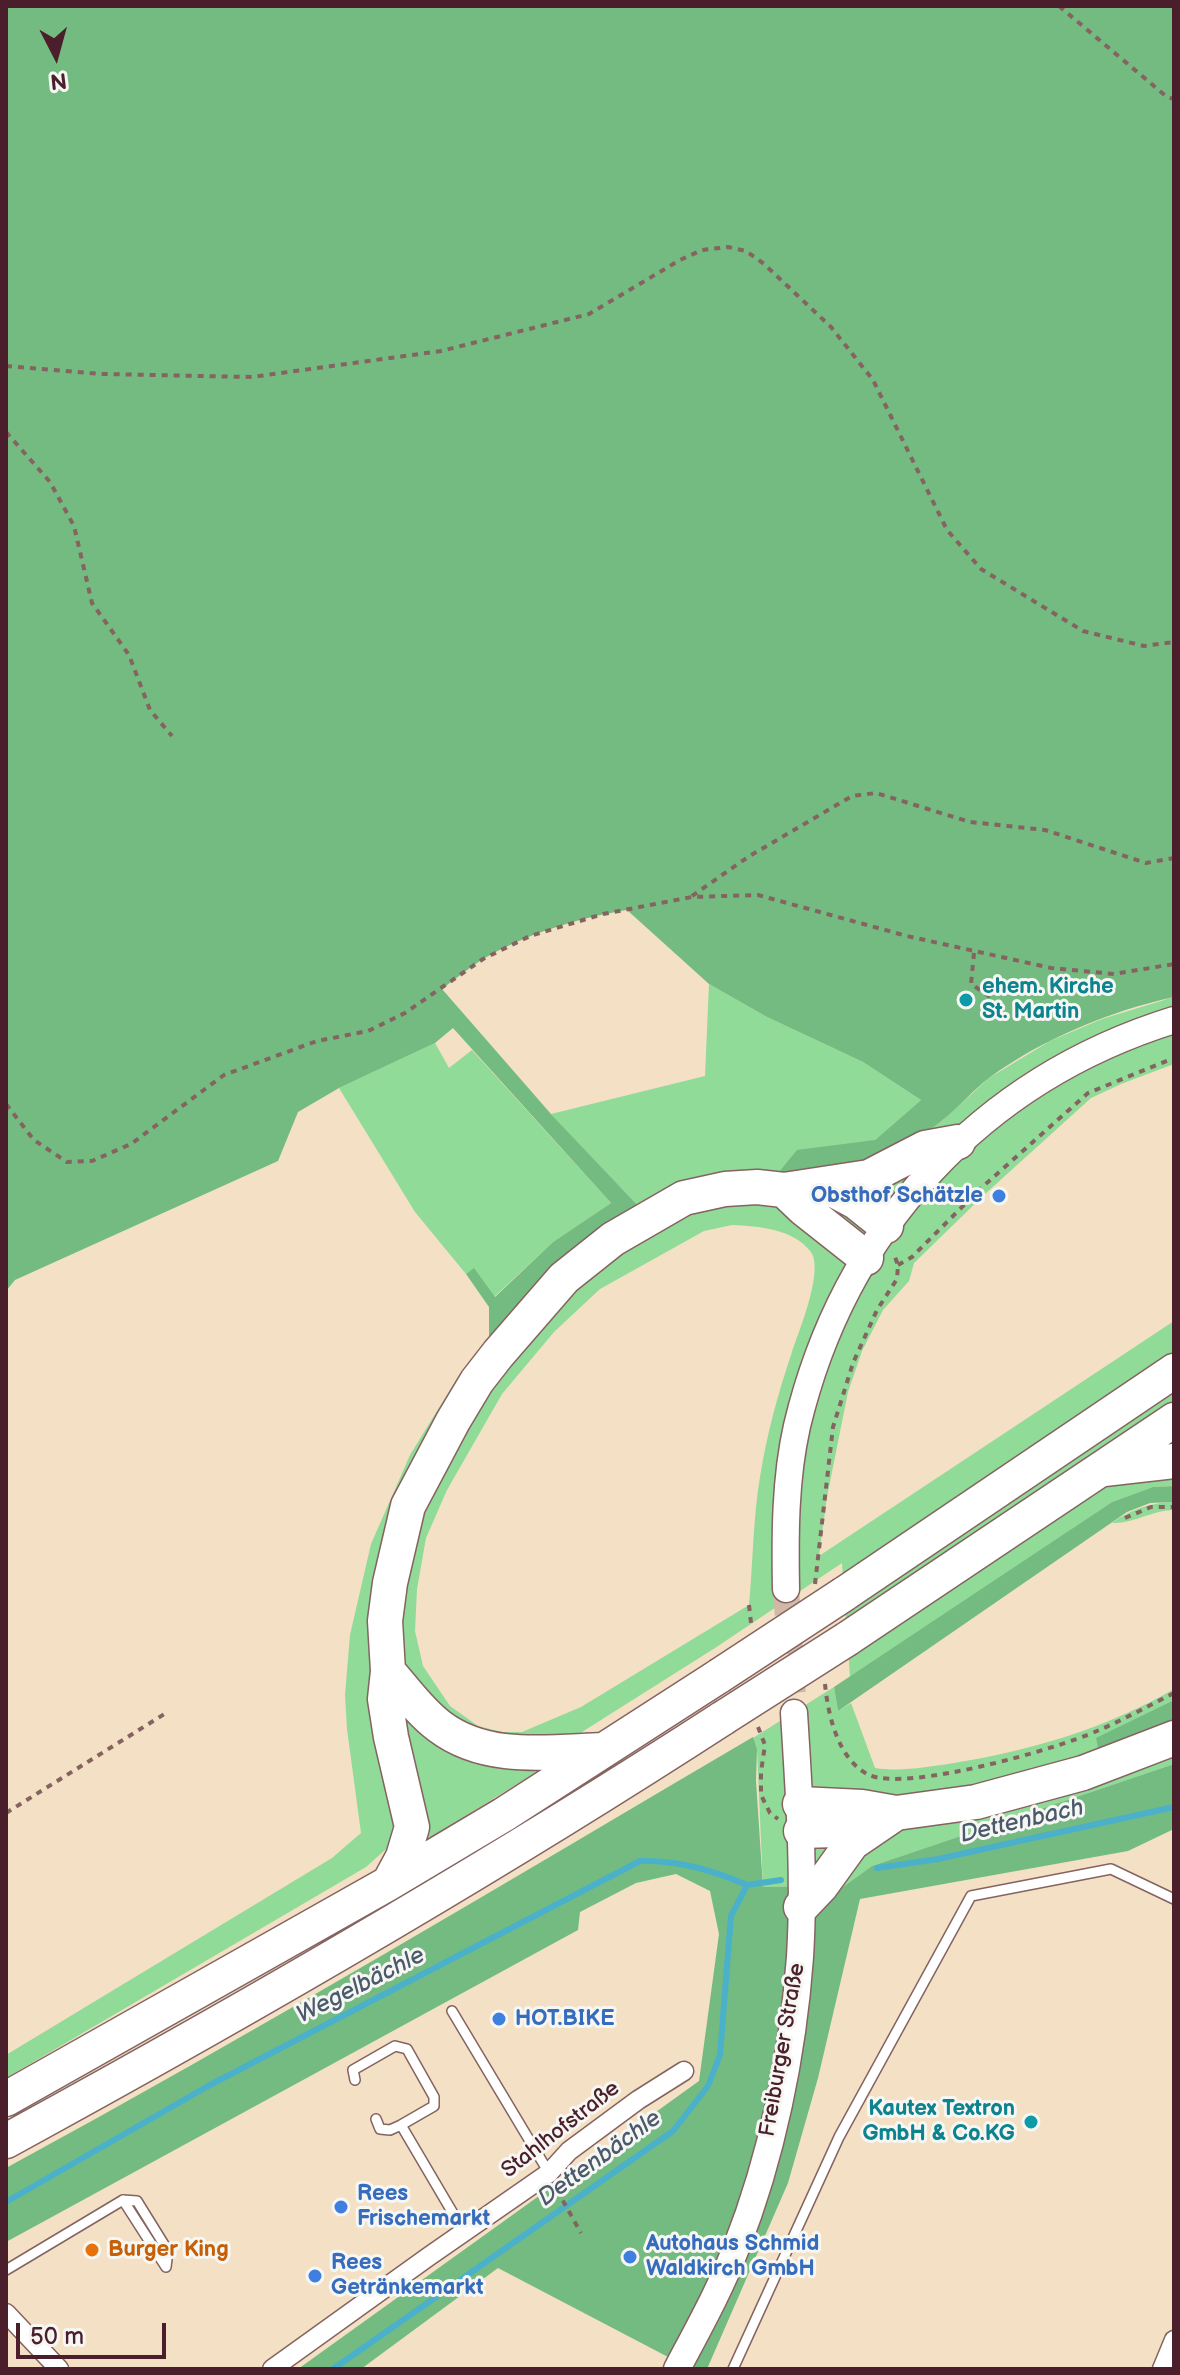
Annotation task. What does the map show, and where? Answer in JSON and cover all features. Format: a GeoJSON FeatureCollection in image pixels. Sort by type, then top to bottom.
{"type":"FeatureCollection","features":[{"type":"Feature","properties":{"kind":"highway"},"geometry":{"type":"LineString","coordinates":[[389,1883],[403,1857],[412,1827],[385,1699],[388,1671],[385,1621],[390,1583],[408,1506],[477,1381],[564,1278],[613,1239],[684,1198],[725,1189],[757,1187],[784,1190],[808,1185],[826,1186],[869,1177],[925,1148],[958,1142]]}},
{"type":"Feature","properties":{"kind":"highway"},"geometry":{"type":"LineString","coordinates":[[826,1186],[856,1202],[886,1226]]}},
{"type":"Feature","properties":{"kind":"highway"},"geometry":{"type":"LineString","coordinates":[[784,1190],[804,1209],[882,1262]]}},
{"type":"Feature","properties":{"kind":"highway"},"geometry":{"type":"LineString","coordinates":[[6,2099],[389,1883],[503,1815],[844,1594],[1174,1371]]}},
{"type":"Feature","properties":{"kind":"highway"},"geometry":{"type":"LineString","coordinates":[[6,2141],[351,1947],[611,1790],[847,1639],[1174,1420]]}},
{"type":"Feature","properties":{"kind":"highway"},"geometry":{"type":"LineString","coordinates":[[1100,1470],[1174,1461]]}},
{"type":"Feature","properties":{"kind":"highway"},"geometry":{"type":"LineString","coordinates":[[388,1671],[432,1720],[465,1741],[513,1752],[603,1749]]}},
{"type":"Feature","properties":{"kind":"highway"},"geometry":{"type":"LineString","coordinates":[[800,1818],[884,1821],[976,1802],[1117,1761],[1174,1738]]}},
{"type":"Feature","properties":{"kind":"highway"},"geometry":{"type":"LineString","coordinates":[[801,1907],[821,1886],[852,1843],[884,1821]]}},
{"type":"Feature","properties":{"kind":"main road"},"geometry":{"type":"LineString","coordinates":[[786,1589],[787,1497],[797,1428],[831,1328],[882,1262],[886,1226],[905,1199],[958,1142],[1060,1067],[1137,1031],[1174,1020]]}},
{"type":"Feature","properties":{"kind":"main road","name":"Freiburger Straße"},"geometry":{"type":"LineString","coordinates":[[677,2369],[736,2248],[778,2104],[791,2032],[800,1956],[801,1907],[794,1713]]}},
{"type":"Feature","properties":{"kind":"street","name":"Stahlhofstraße"},"geometry":{"type":"LineString","coordinates":[[272,2369],[549,2173],[569,2151],[638,2100],[684,2071]]}},
{"type":"Feature","properties":{"kind":"street"},"geometry":{"type":"LineString","coordinates":[[6,2313],[50,2366]]}},
{"type":"Feature","properties":{"kind":"street"},"geometry":{"type":"LineString","coordinates":[[1162,2369],[1174,2340]]}},
{"type":"Feature","properties":{"kind":"lane"},"geometry":{"type":"LineString","coordinates":[[733,2369],[839,2137],[971,1896],[1111,1869],[1174,1899]]}},
{"type":"Feature","properties":{"kind":"lane"},"geometry":{"type":"LineString","coordinates":[[452,2011],[549,2173]]}},
{"type":"Feature","properties":{"kind":"lane"},"geometry":{"type":"LineString","coordinates":[[355,2080],[353,2070],[395,2046],[407,2049],[434,2097],[434,2106],[390,2130],[380,2129],[376,2119]]}},
{"type":"Feature","properties":{"kind":"lane"},"geometry":{"type":"LineString","coordinates":[[401,2125],[464,2232]]}},
{"type":"Feature","properties":{"kind":"lane"},"geometry":{"type":"LineString","coordinates":[[6,2270],[123,2200],[166,2267]]}},
{"type":"Feature","properties":{"kind":"path"},"geometry":{"type":"LineString","coordinates":[[1059,6],[1167,97],[1174,99]]}},
{"type":"Feature","properties":{"kind":"path"},"geometry":{"type":"LineString","coordinates":[[6,366],[103,374],[252,377],[441,351],[589,314],[702,250],[728,247],[746,251],[831,327],[873,380],[947,530],[981,569],[1083,631],[1144,646],[1174,642]]}},
{"type":"Feature","properties":{"kind":"path"},"geometry":{"type":"LineString","coordinates":[[6,432],[50,482],[74,526],[92,603],[129,655],[150,710],[172,736]]}},
{"type":"Feature","properties":{"kind":"path"},"geometry":{"type":"LineString","coordinates":[[692,897],[748,857],[852,796],[876,793],[970,822],[1045,830],[1146,863],[1174,858]]}},
{"type":"Feature","properties":{"kind":"path"},"geometry":{"type":"LineString","coordinates":[[6,1104],[34,1140],[67,1162],[92,1161],[131,1144],[224,1075],[317,1041],[368,1031],[405,1013],[483,959],[530,936],[603,914],[692,897],[758,895],[974,953],[1051,968],[1114,974],[1174,964]]}},
{"type":"Feature","properties":{"kind":"path"},"geometry":{"type":"LineString","coordinates":[[974,953],[971,984],[992,998]]}},
{"type":"Feature","properties":{"kind":"path"},"geometry":{"type":"LineString","coordinates":[[882,1262],[912,1257],[980,1189],[1088,1093],[1174,1058]]}},
{"type":"Feature","properties":{"kind":"path"},"geometry":{"type":"LineString","coordinates":[[1125,1518],[1151,1507],[1174,1507]]}},
{"type":"Feature","properties":{"kind":"path"},"geometry":{"type":"LineString","coordinates":[[6,1813],[166,1713]]}},
{"type":"Feature","properties":{"kind":"path"},"geometry":{"type":"LineString","coordinates":[[765,1745],[761,1795],[770,1813],[800,1818]]}},
{"type":"Feature","properties":{"kind":"path"},"geometry":{"type":"LineString","coordinates":[[560,2195],[581,2233]]}},
{"type":"Feature","properties":{"kind":"green space"},"geometry":{"type":"Polygon","coordinates":[[[6,6],[1174,6],[1174,997],[1101,1018],[1031,1051],[989,1078],[925,1133],[886,1154],[825,1170],[779,1172],[797,1150],[875,1140],[921,1100],[863,1062],[767,1017],[709,984],[627,910],[590,918],[553,928],[500,950],[442,989],[551,1114],[638,1206],[489,1343],[489,1307],[466,1274],[474,1268],[495,1297],[553,1242],[611,1203],[453,1028],[435,1043],[339,1088],[298,1112],[278,1161],[15,1280],[6,1291],[6,6]]]}},
{"type":"Feature","properties":{"kind":"green space"},"geometry":{"type":"Polygon","coordinates":[[[709,984],[767,1017],[863,1062],[921,1100],[875,1140],[893,1152],[943,1120],[989,1078],[1050,1041],[1102,1019],[1174,997],[1174,1064],[1091,1098],[914,1263],[909,1281],[883,1310],[862,1351],[848,1392],[819,1556],[1174,1321],[1174,1486],[1153,1487],[1112,1502],[850,1677],[842,1563],[574,1737],[543,1768],[426,1840],[385,1850],[366,1867],[6,2078],[6,2055],[332,1858],[361,1833],[345,1695],[350,1635],[371,1544],[410,1455],[459,1375],[489,1343],[637,1206],[551,1114],[705,1076],[709,984]],[[732,1225],[704,1231],[600,1289],[554,1332],[502,1394],[447,1490],[426,1538],[417,1589],[415,1631],[423,1666],[450,1706],[478,1726],[502,1732],[522,1732],[581,1707],[749,1605],[763,1461],[778,1398],[813,1286],[814,1261],[811,1252],[795,1238],[775,1230],[732,1225]]]}},
{"type":"Feature","properties":{"kind":"green space"},"geometry":{"type":"Polygon","coordinates":[[[435,1043],[449,1068],[472,1050],[611,1203],[553,1242],[494,1297],[474,1269],[466,1274],[415,1212],[339,1088],[435,1043]]]}},
{"type":"Feature","properties":{"kind":"green space"},"geometry":{"type":"Polygon","coordinates":[[[1174,1486],[1174,1502],[1150,1503],[1127,1512],[838,1711],[834,1687],[1112,1502],[1153,1487],[1174,1486]]]}},
{"type":"Feature","properties":{"kind":"green space"},"geometry":{"type":"Polygon","coordinates":[[[1174,1502],[1174,1510],[1112,1523],[1141,1508],[1174,1502]]]}},
{"type":"Feature","properties":{"kind":"green space"},"geometry":{"type":"Polygon","coordinates":[[[834,1687],[838,1711],[851,1703],[875,1768],[895,1769],[954,1763],[1039,1745],[1122,1715],[1174,1689],[1174,1700],[1096,1739],[1174,1722],[1174,1764],[872,1866],[840,1889],[821,1886],[763,1887],[757,1749],[753,1738],[834,1687]]]}},
{"type":"Feature","properties":{"kind":"green space"},"geometry":{"type":"Polygon","coordinates":[[[1174,1700],[1174,1722],[1099,1752],[1096,1738],[1174,1700]]]}},
{"type":"Feature","properties":{"kind":"green space"},"geometry":{"type":"Polygon","coordinates":[[[753,1737],[757,1749],[763,1887],[821,1886],[840,1889],[872,1866],[1174,1764],[1174,1829],[1128,1851],[860,1899],[818,2078],[788,2183],[707,2369],[691,2369],[498,2268],[361,2369],[298,2369],[699,2081],[719,1934],[710,1891],[676,1874],[636,1883],[580,1912],[578,1930],[6,2242],[6,2168],[288,2010],[753,1737]]]}},
{"type":"Feature","properties":{"kind":"waterway","name":"Dettenbach"},"geometry":{"type":"LineString","coordinates":[[877,1868],[938,1859],[1174,1807]]}},
{"type":"Feature","properties":{"kind":"waterway","name":"Wegelbächle"},"geometry":{"type":"LineString","coordinates":[[6,2202],[208,2086],[640,1861],[695,1867],[747,1885]]}},
{"type":"Feature","properties":{"kind":"waterway","name":"Dettenbach"},"geometry":{"type":"LineString","coordinates":[[747,1885],[781,1880]]}},
{"type":"Feature","properties":{"kind":"waterway","name":"Dettenbächle"},"geometry":{"type":"LineString","coordinates":[[333,2369],[673,2131],[708,2086],[720,2055],[731,1916],[747,1885]]}},
{"type":"Feature","properties":{"kind":"tunnel"},"geometry":{"type":"LineString","coordinates":[[786,1589],[794,1713]]}},
{"type":"Feature","properties":{"kind":"place","name":"ehem. Kirche St. Martin"},"geometry":{"type":"Point","coordinates":[966,1000]}},
{"type":"Feature","properties":{"kind":"place","name":"Obsthof Schätzle"},"geometry":{"type":"Point","coordinates":[999,1196]}},
{"type":"Feature","properties":{"kind":"place","name":"HOT.BIKE"},"geometry":{"type":"Point","coordinates":[499,2019]}},
{"type":"Feature","properties":{"kind":"place","name":"Kautex Textron GmbH & Co.KG"},"geometry":{"type":"Point","coordinates":[1031,2122]}},
{"type":"Feature","properties":{"kind":"place","name":"Rees Frischemarkt"},"geometry":{"type":"Point","coordinates":[341,2207]}},
{"type":"Feature","properties":{"kind":"place","name":"Burger King"},"geometry":{"type":"Point","coordinates":[92,2250]}},
{"type":"Feature","properties":{"kind":"place","name":"Autohaus Schmid Waldkirch GmbH"},"geometry":{"type":"Point","coordinates":[630,2257]}},
{"type":"Feature","properties":{"kind":"place","name":"Rees Getränkemarkt"},"geometry":{"type":"Point","coordinates":[315,2276]}}]}
